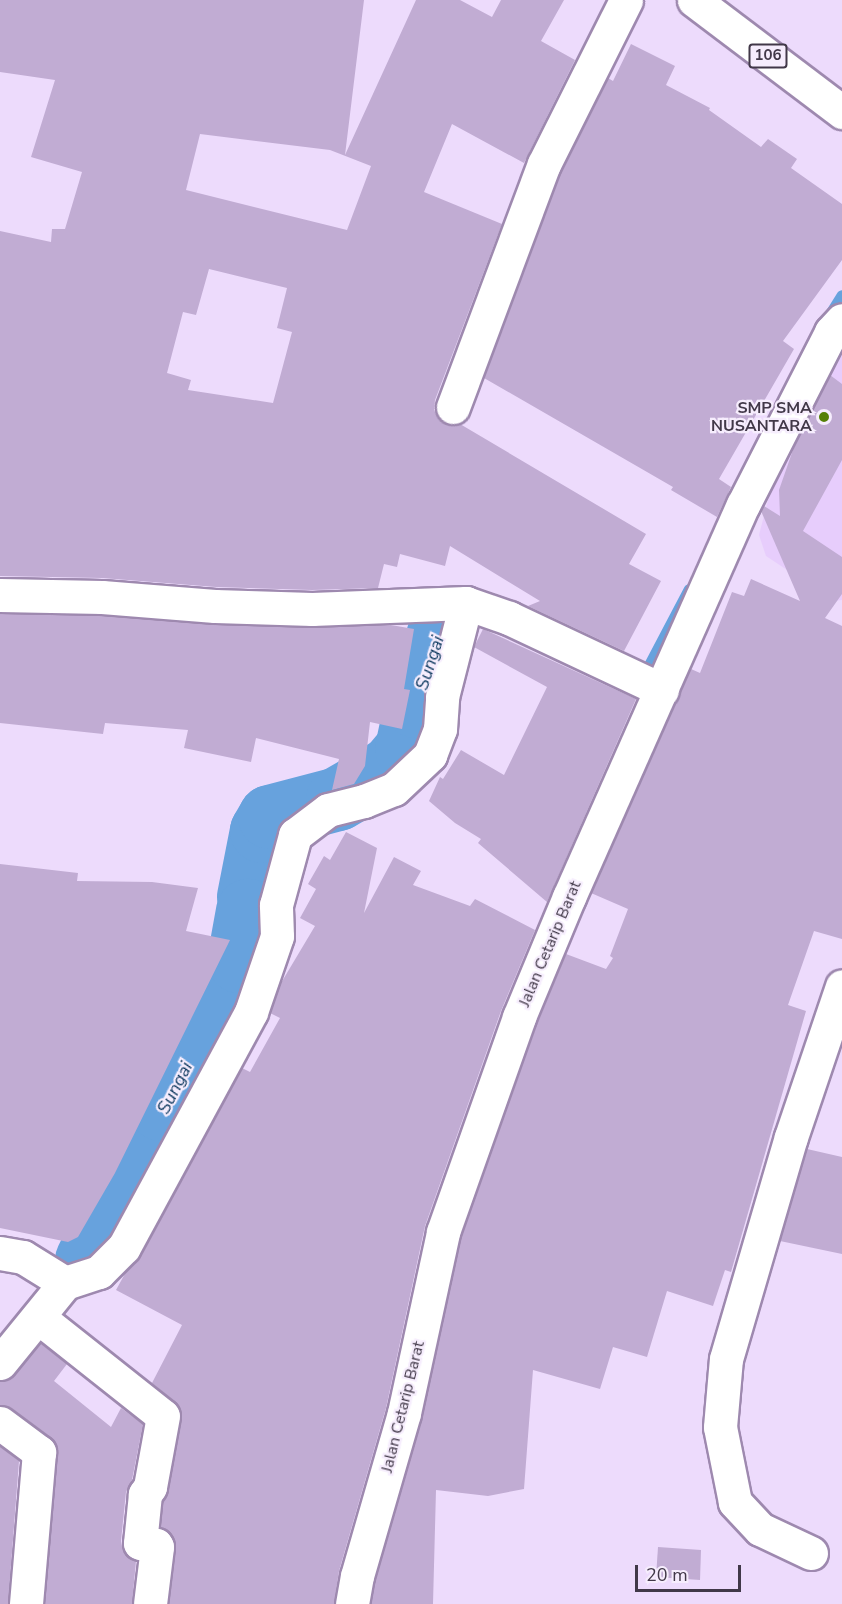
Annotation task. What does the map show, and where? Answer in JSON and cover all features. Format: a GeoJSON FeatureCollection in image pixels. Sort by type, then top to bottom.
{"type":"FeatureCollection","features":[{"type":"Feature","properties":{"kind":"street"},"geometry":{"type":"LineString","coordinates":[[453,407],[544,164],[626,0]]}},
{"type":"Feature","properties":{"kind":"street","name":"106"},"geometry":{"type":"LineString","coordinates":[[694,0],[841,109]]}},
{"type":"Feature","properties":{"kind":"street","name":"Jalan Cetarip Barat"},"geometry":{"type":"LineString","coordinates":[[352,1604],[357,1576],[404,1413],[443,1232],[474,1138],[519,1017],[569,897],[743,505],[831,332],[842,320]]}},
{"type":"Feature","properties":{"kind":"street"},"geometry":{"type":"LineString","coordinates":[[0,595],[102,597],[215,606],[312,609],[466,603],[509,618],[662,690]]}},
{"type":"Feature","properties":{"kind":"street"},"geometry":{"type":"LineString","coordinates":[[0,1362],[65,1283],[99,1272],[124,1247],[251,1012],[277,936],[276,905],[295,836],[328,810],[364,801],[394,789],[430,755],[440,729],[442,697],[466,603]]}},
{"type":"Feature","properties":{"kind":"street"},"geometry":{"type":"LineString","coordinates":[[811,1553],[760,1529],[735,1502],[720,1427],[726,1359],[792,1137],[842,986]]}},
{"type":"Feature","properties":{"kind":"street"},"geometry":{"type":"LineString","coordinates":[[0,1253],[23,1257],[65,1283]]}},
{"type":"Feature","properties":{"kind":"street"},"geometry":{"type":"LineString","coordinates":[[38,1317],[163,1416],[150,1487],[145,1494],[140,1543],[157,1547],[150,1604]]}},
{"type":"Feature","properties":{"kind":"street"},"geometry":{"type":"LineString","coordinates":[[0,1423],[39,1452],[26,1604]]}},
{"type":"Feature","properties":{"kind":"shaded area","name":"SMP SMA NUSANTARA"},"geometry":{"type":"Polygon","coordinates":[[[842,345],[842,600],[834,601],[766,556],[759,535],[773,481],[842,345]]]}},
{"type":"Feature","properties":{"kind":"building"},"geometry":{"type":"Polygon","coordinates":[[[0,0],[364,0],[345,155],[416,0],[460,0],[492,17],[501,0],[564,0],[541,41],[575,60],[524,163],[452,124],[424,192],[502,224],[435,400],[434,410],[438,418],[446,424],[460,424],[646,534],[629,564],[661,581],[624,651],[528,606],[540,601],[450,546],[445,566],[400,554],[397,567],[384,564],[378,588],[312,590],[216,587],[102,578],[0,576],[0,231],[51,242],[52,229],[65,229],[82,172],[31,157],[55,80],[0,72],[0,0]],[[200,134],[186,190],[347,230],[371,166],[330,150],[200,134]],[[209,269],[196,315],[183,312],[167,373],[191,380],[188,390],[273,403],[292,332],[277,328],[287,288],[209,269]]]}},
{"type":"Feature","properties":{"kind":"building"},"geometry":{"type":"Polygon","coordinates":[[[631,44],[675,66],[666,85],[710,108],[709,110],[761,147],[768,139],[797,159],[791,168],[842,204],[842,260],[783,341],[794,349],[719,479],[731,487],[717,517],[671,490],[673,487],[484,378],[561,171],[608,78],[613,81],[631,44]]]}},
{"type":"Feature","properties":{"kind":"building"},"geometry":{"type":"Polygon","coordinates":[[[830,375],[842,384],[842,460],[803,531],[842,557],[842,594],[825,618],[842,626],[842,939],[814,931],[788,1005],[806,1011],[731,1272],[725,1270],[713,1306],[667,1291],[647,1357],[613,1347],[600,1389],[533,1370],[524,1489],[488,1496],[436,1490],[433,1604],[371,1604],[375,1580],[422,1417],[461,1237],[537,1024],[566,954],[606,969],[613,958],[610,956],[628,909],[591,893],[691,669],[700,673],[732,592],[744,596],[751,579],[800,601],[761,511],[764,506],[780,516],[779,490],[794,447],[830,375]]]}},
{"type":"Feature","properties":{"kind":"building"},"geometry":{"type":"Polygon","coordinates":[[[0,614],[101,616],[214,625],[311,628],[391,625],[414,629],[404,689],[410,690],[402,729],[370,722],[365,766],[354,784],[332,790],[339,759],[256,738],[251,762],[184,748],[188,730],[105,723],[103,734],[0,723],[0,614]]]}},
{"type":"Feature","properties":{"kind":"building"},"geometry":{"type":"Polygon","coordinates":[[[483,629],[636,699],[547,902],[478,843],[481,839],[455,823],[429,801],[440,777],[443,779],[461,750],[504,775],[547,687],[474,647],[483,629]]]}},
{"type":"Feature","properties":{"kind":"building"},"geometry":{"type":"Polygon","coordinates":[[[346,832],[377,848],[364,913],[394,857],[421,871],[413,885],[470,906],[475,899],[535,930],[501,1011],[425,1226],[386,1408],[339,1571],[334,1604],[169,1604],[176,1549],[172,1536],[160,1527],[181,1410],[152,1383],[182,1325],[116,1290],[127,1270],[140,1256],[242,1068],[250,1072],[280,1018],[270,1013],[281,983],[315,926],[300,918],[316,889],[308,884],[324,856],[330,860],[346,832]]]}},
{"type":"Feature","properties":{"kind":"building"},"geometry":{"type":"Polygon","coordinates":[[[0,864],[78,873],[77,881],[152,882],[198,888],[186,931],[230,940],[115,1173],[78,1237],[68,1242],[0,1228],[0,864]]]}},
{"type":"Feature","properties":{"kind":"building"},"geometry":{"type":"Polygon","coordinates":[[[807,1149],[842,1157],[842,1254],[780,1241],[807,1149]]]}},
{"type":"Feature","properties":{"kind":"building"},"geometry":{"type":"Polygon","coordinates":[[[40,1343],[67,1364],[54,1381],[111,1427],[121,1408],[143,1424],[132,1480],[126,1492],[121,1541],[123,1551],[136,1561],[132,1604],[45,1604],[56,1445],[50,1437],[11,1408],[0,1405],[0,1381],[14,1375],[40,1343]]]}},
{"type":"Feature","properties":{"kind":"building"},"geometry":{"type":"Polygon","coordinates":[[[0,1446],[19,1461],[8,1604],[0,1604],[0,1446]]]}},
{"type":"Feature","properties":{"kind":"building"},"geometry":{"type":"Polygon","coordinates":[[[658,1547],[701,1550],[700,1580],[656,1577],[658,1547]]]}},
{"type":"Feature","properties":{"kind":"waterway"},"geometry":{"type":"LineString","coordinates":[[827,319],[842,295]]}},
{"type":"Feature","properties":{"kind":"waterway"},"geometry":{"type":"LineString","coordinates":[[647,669],[689,589]]}},
{"type":"Feature","properties":{"kind":"waterway","name":"Sungai"},"geometry":{"type":"LineString","coordinates":[[249,897],[262,831],[270,817],[338,799],[391,768],[407,749],[416,706],[442,624]]}},
{"type":"Feature","properties":{"kind":"waterway","name":"Sungai"},"geometry":{"type":"LineString","coordinates":[[87,1260],[161,1109],[239,961],[248,911]]}},
{"type":"Feature","properties":{"kind":"place","name":"SMP SMA NUSANTARA"},"geometry":{"type":"Point","coordinates":[824,417]}}]}
